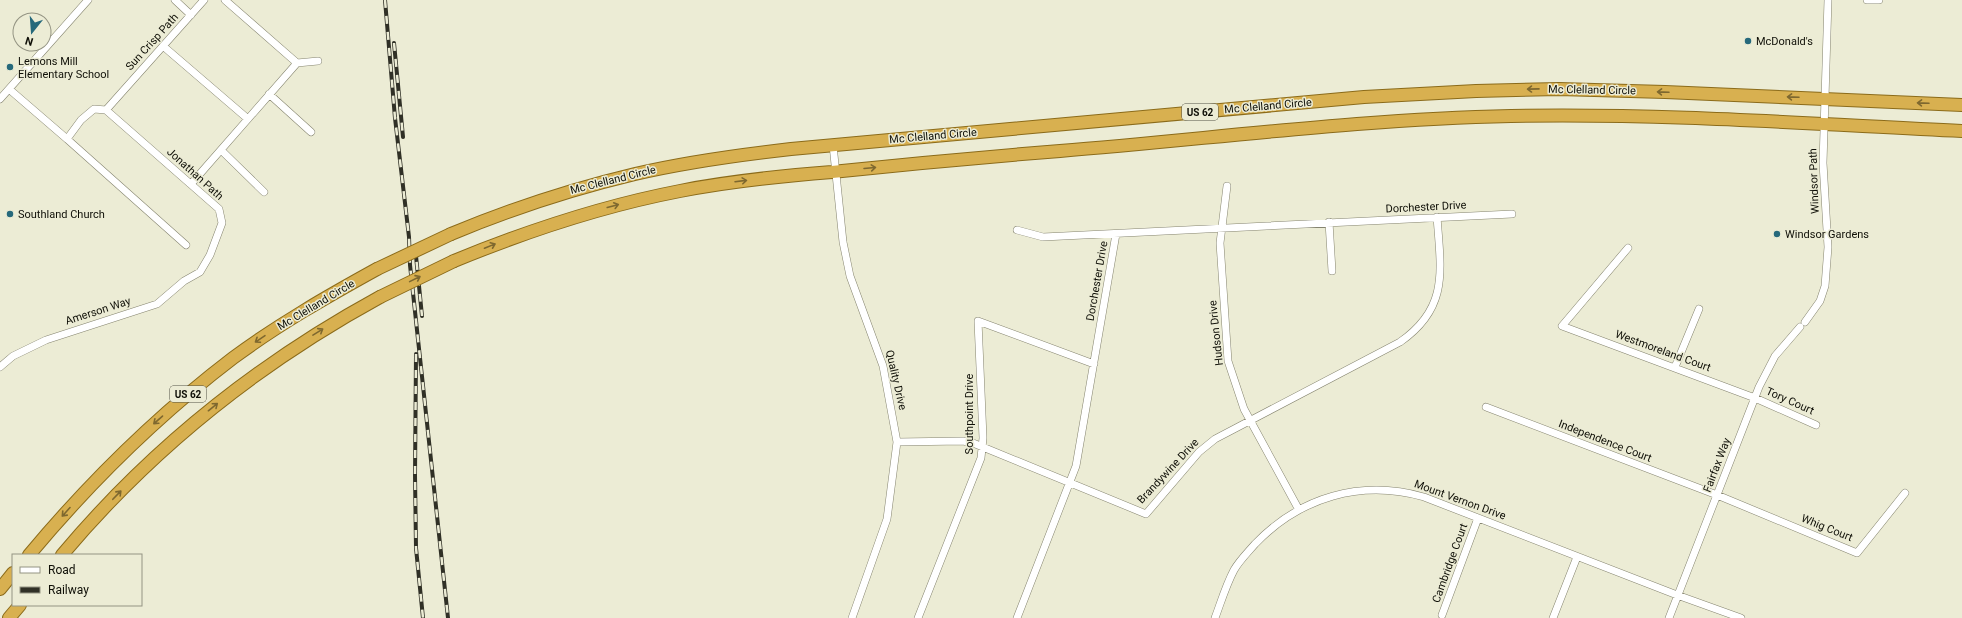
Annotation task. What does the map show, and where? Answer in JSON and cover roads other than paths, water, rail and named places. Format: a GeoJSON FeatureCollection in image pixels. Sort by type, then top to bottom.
{"type":"FeatureCollection","features":[{"type":"Feature","properties":{"kind":"highway","name":"Mc Clelland Circle"},"geometry":{"type":"LineString","coordinates":[[30,554],[112,463],[153,424],[199,386],[265,336],[313,305],[377,269],[451,234],[544,199],[636,174],[732,156],[833,145],[1371,97],[1461,91],[1593,90],[1962,105]]}},
{"type":"Feature","properties":{"kind":"highway","name":"US 62"},"geometry":{"type":"LineString","coordinates":[[63,554],[130,482],[170,443],[258,372],[316,334],[380,297],[454,261],[504,240],[556,222],[623,203],[718,184],[835,171],[1279,132],[1470,117],[1620,116],[1962,131]]}},
{"type":"Feature","properties":{"kind":"highway"},"geometry":{"type":"LineString","coordinates":[[0,589],[12,574]]}},
{"type":"Feature","properties":{"kind":"highway"},"geometry":{"type":"LineString","coordinates":[[9,618],[19,606]]}},
{"type":"Feature","properties":{"kind":"street"},"geometry":{"type":"LineString","coordinates":[[0,99],[88,0]]}},
{"type":"Feature","properties":{"kind":"street"},"geometry":{"type":"LineString","coordinates":[[175,0],[191,15]]}},
{"type":"Feature","properties":{"kind":"street","name":"Sun Crisp Path"},"geometry":{"type":"LineString","coordinates":[[106,110],[204,0]]}},
{"type":"Feature","properties":{"kind":"street"},"geometry":{"type":"LineString","coordinates":[[225,0],[297,63]]}},
{"type":"Feature","properties":{"kind":"street","name":"Windsor Path"},"geometry":{"type":"LineString","coordinates":[[1825,286],[1828,247],[1823,163],[1828,0]]}},
{"type":"Feature","properties":{"kind":"street"},"geometry":{"type":"LineString","coordinates":[[1867,0],[1879,0]]}},
{"type":"Feature","properties":{"kind":"street"},"geometry":{"type":"LineString","coordinates":[[163,46],[248,119]]}},
{"type":"Feature","properties":{"kind":"street"},"geometry":{"type":"LineString","coordinates":[[191,184],[297,63],[318,61]]}},
{"type":"Feature","properties":{"kind":"street"},"geometry":{"type":"LineString","coordinates":[[9,89],[186,245]]}},
{"type":"Feature","properties":{"kind":"street"},"geometry":{"type":"LineString","coordinates":[[269,94],[311,132]]}},
{"type":"Feature","properties":{"kind":"street"},"geometry":{"type":"LineString","coordinates":[[67,139],[81,120],[94,109],[106,110]]}},
{"type":"Feature","properties":{"kind":"street","name":"Jonathan Path"},"geometry":{"type":"LineString","coordinates":[[106,110],[219,209],[222,223],[210,255],[200,272]]}},
{"type":"Feature","properties":{"kind":"street","name":"Quality Drive"},"geometry":{"type":"LineString","coordinates":[[833,145],[843,242],[850,276],[883,366],[897,442],[887,519],[852,618]]}},
{"type":"Feature","properties":{"kind":"street"},"geometry":{"type":"LineString","coordinates":[[221,150],[264,192]]}},
{"type":"Feature","properties":{"kind":"street","name":"Hudson Drive"},"geometry":{"type":"LineString","coordinates":[[1227,186],[1220,243],[1228,361],[1244,409],[1299,510]]}},
{"type":"Feature","properties":{"kind":"street","name":"Dorchester Drive"},"geometry":{"type":"LineString","coordinates":[[1017,618],[1076,466],[1116,234],[1329,222],[1512,214]]}},
{"type":"Feature","properties":{"kind":"street","name":"Brandywine Drive"},"geometry":{"type":"LineString","coordinates":[[897,442],[963,441],[1070,482],[1146,514],[1199,452],[1215,439],[1400,342],[1414,332],[1431,312],[1439,288],[1441,264],[1436,217]]}},
{"type":"Feature","properties":{"kind":"street"},"geometry":{"type":"LineString","coordinates":[[1329,222],[1332,271]]}},
{"type":"Feature","properties":{"kind":"street"},"geometry":{"type":"LineString","coordinates":[[1017,230],[1043,237],[1116,234]]}},
{"type":"Feature","properties":{"kind":"street","name":"Westmoreland Court"},"geometry":{"type":"LineString","coordinates":[[1628,248],[1562,326],[1755,398]]}},
{"type":"Feature","properties":{"kind":"street","name":"Amerson Way"},"geometry":{"type":"LineString","coordinates":[[0,367],[13,356],[46,340],[157,304],[184,281],[200,272]]}},
{"type":"Feature","properties":{"kind":"street","name":"Fairfax Way"},"geometry":{"type":"LineString","coordinates":[[1669,618],[1755,398],[1776,356],[1820,301],[1825,286]]}},
{"type":"Feature","properties":{"kind":"street"},"geometry":{"type":"LineString","coordinates":[[1675,367],[1699,309]]}},
{"type":"Feature","properties":{"kind":"street","name":"Southpoint Drive"},"geometry":{"type":"LineString","coordinates":[[918,618],[981,458],[982,447],[978,321],[1094,364]]}},
{"type":"Feature","properties":{"kind":"street","name":"Tory Court"},"geometry":{"type":"LineString","coordinates":[[1755,398],[1816,425]]}},
{"type":"Feature","properties":{"kind":"street","name":"Independence Court"},"geometry":{"type":"LineString","coordinates":[[1486,406],[1717,495]]}},
{"type":"Feature","properties":{"kind":"street","name":"Mount Vernon Drive"},"geometry":{"type":"LineString","coordinates":[[1214,618],[1234,569],[1262,537],[1276,525],[1299,510],[1326,499],[1351,492],[1371,489],[1404,491],[1424,497],[1677,596],[1741,618]]}},
{"type":"Feature","properties":{"kind":"street","name":"Whig Court"},"geometry":{"type":"LineString","coordinates":[[1717,495],[1857,553],[1905,493]]}},
{"type":"Feature","properties":{"kind":"street","name":"Cambridge Court"},"geometry":{"type":"LineString","coordinates":[[1442,615],[1478,518]]}},
{"type":"Feature","properties":{"kind":"street"},"geometry":{"type":"LineString","coordinates":[[1553,618],[1577,557]]}},
{"type":"Feature","properties":{"kind":"railway"},"geometry":{"type":"LineString","coordinates":[[385,0],[395,118],[409,237],[410,265],[448,618]]}},
{"type":"Feature","properties":{"kind":"railway"},"geometry":{"type":"LineString","coordinates":[[394,43],[403,137]]}},
{"type":"Feature","properties":{"kind":"railway"},"geometry":{"type":"LineString","coordinates":[[415,246],[422,316]]}},
{"type":"Feature","properties":{"kind":"railway"},"geometry":{"type":"LineString","coordinates":[[416,354],[416,548],[423,618]]}},
{"type":"Feature","properties":{"kind":"place","name":"McDonald's"},"geometry":{"type":"Point","coordinates":[1748,41]}},
{"type":"Feature","properties":{"kind":"place","name":"Lemons Mill Elementary School"},"geometry":{"type":"Point","coordinates":[10,67]}},
{"type":"Feature","properties":{"kind":"place","name":"Southland Church"},"geometry":{"type":"Point","coordinates":[10,214]}},
{"type":"Feature","properties":{"kind":"place","name":"Windsor Gardens"},"geometry":{"type":"Point","coordinates":[1777,234]}}]}
